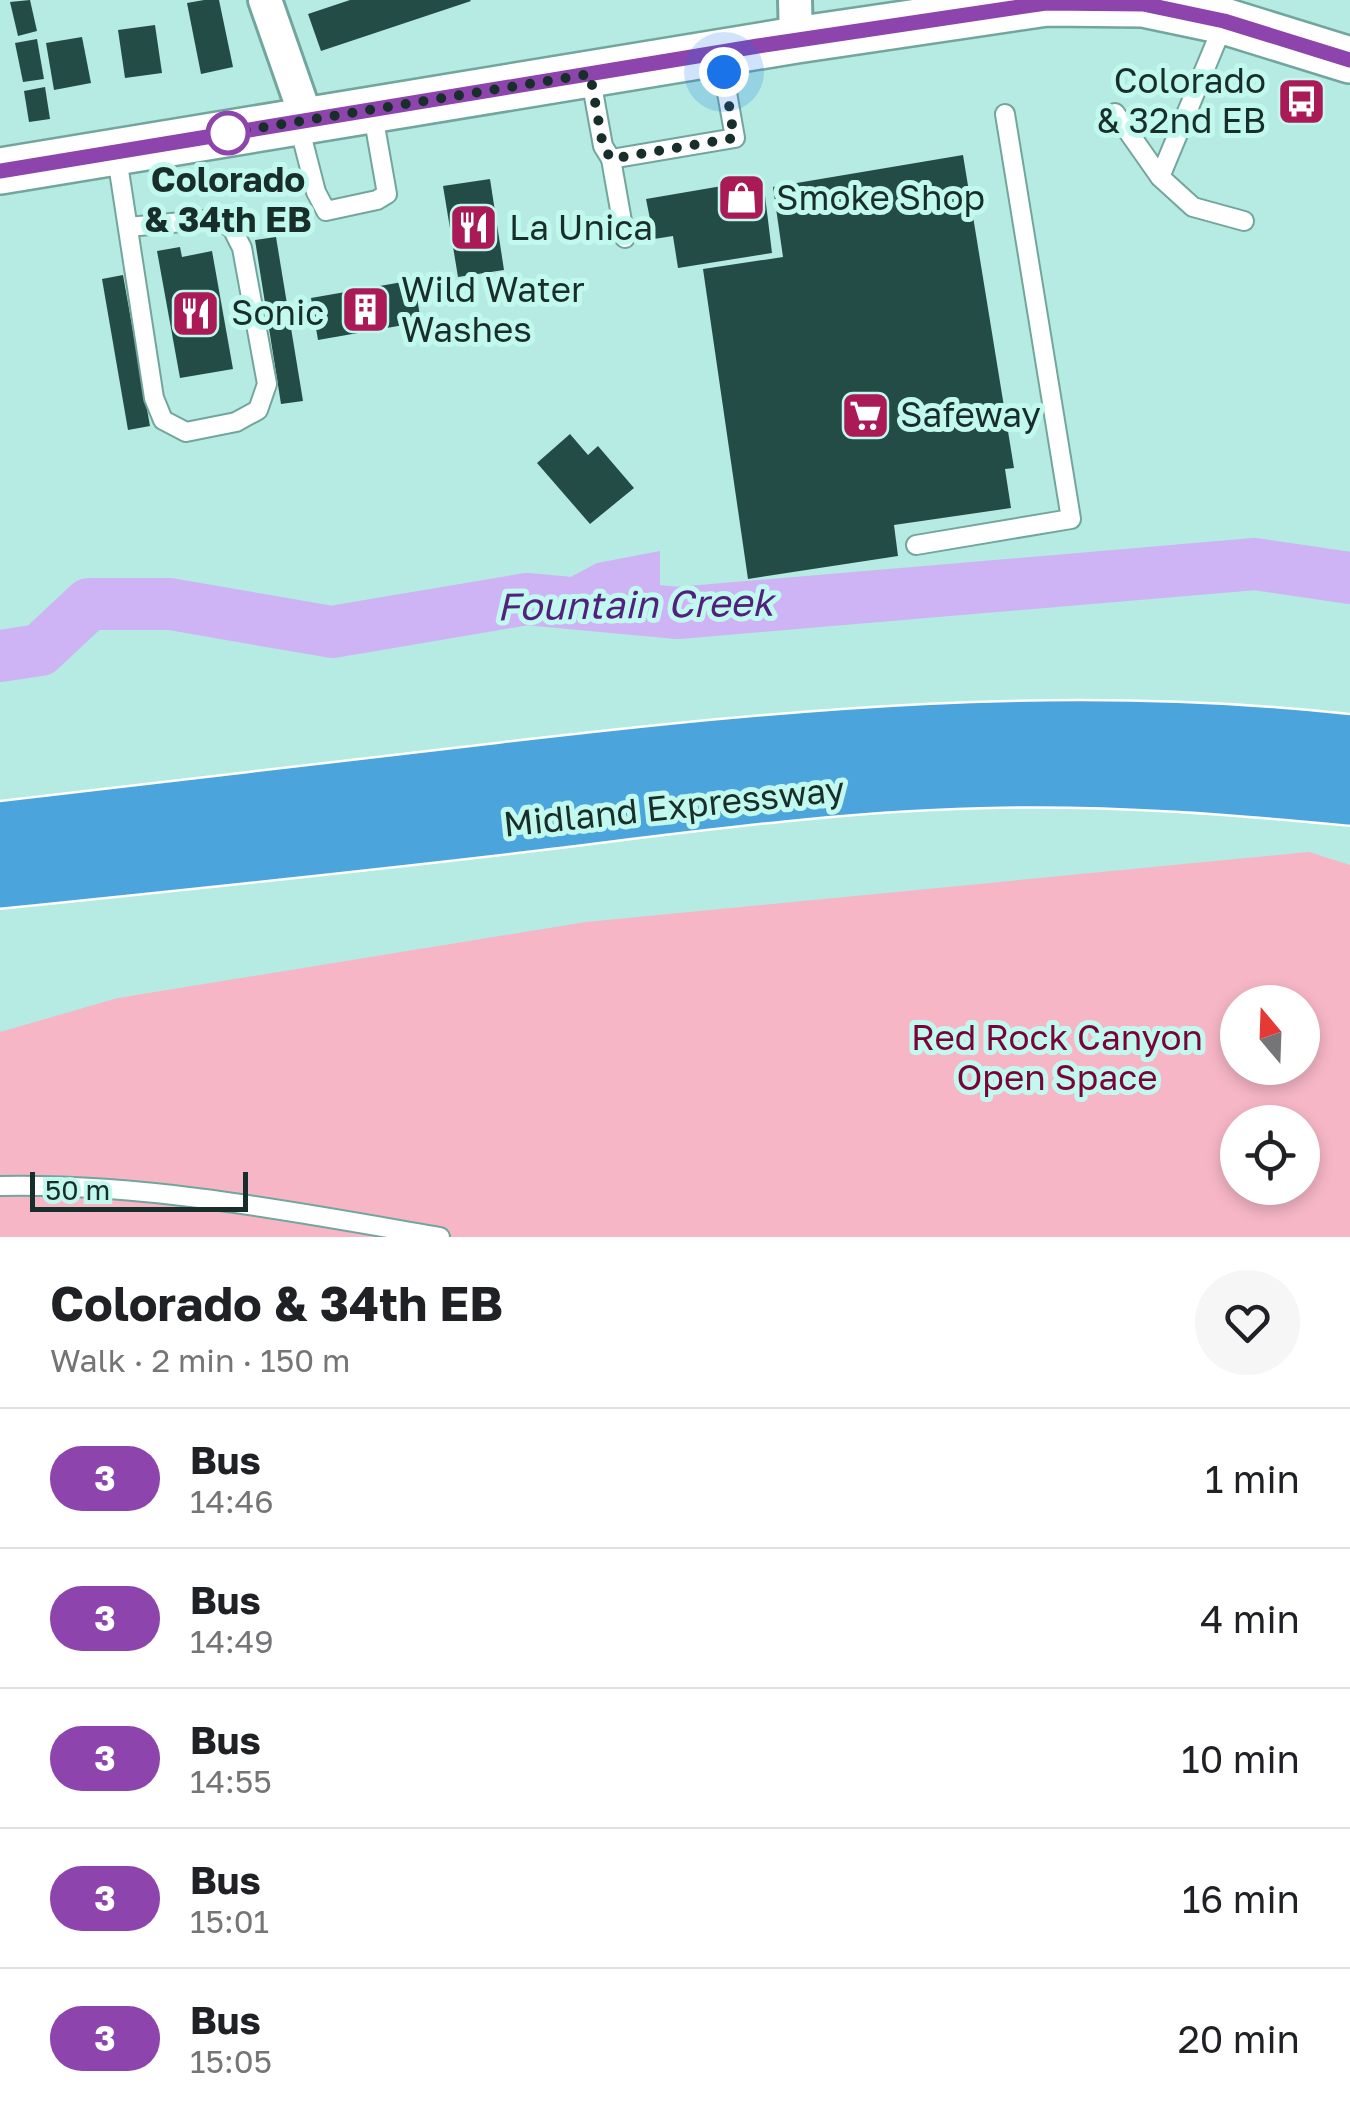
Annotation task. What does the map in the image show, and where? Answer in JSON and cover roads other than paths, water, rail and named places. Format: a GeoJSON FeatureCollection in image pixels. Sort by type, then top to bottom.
{"type":"FeatureCollection","features":[{"type":"Feature","properties":{"kind":"highway","name":"Midland Expressway"},"geometry":{"type":"LineString","coordinates":[[0,830],[660,753],[964,728],[1160,728],[1350,743]]}},
{"type":"Feature","properties":{"kind":"highway","name":"Midland Expressway"},"geometry":{"type":"LineString","coordinates":[[0,880],[318,848],[750,796],[915,782],[1152,781],[1350,797]]}},
{"type":"Feature","properties":{"kind":"main road"},"geometry":{"type":"LineString","coordinates":[[0,171],[720,52],[795,20],[1046,1],[1143,2],[1228,10],[1350,60]]}},
{"type":"Feature","properties":{"kind":"street"},"geometry":{"type":"LineString","coordinates":[[265,0],[302,120]]}},
{"type":"Feature","properties":{"kind":"lane"},"geometry":{"type":"LineString","coordinates":[[1160,177],[1228,10]]}},
{"type":"Feature","properties":{"kind":"lane"},"geometry":{"type":"LineString","coordinates":[[611,159],[734,138],[720,52]]}},
{"type":"Feature","properties":{"kind":"lane"},"geometry":{"type":"LineString","coordinates":[[590,74],[625,238]]}},
{"type":"Feature","properties":{"kind":"lane"},"geometry":{"type":"LineString","coordinates":[[302,120],[316,192],[326,211],[376,200],[386,194],[372,109]]}},
{"type":"Feature","properties":{"kind":"lane"},"geometry":{"type":"LineString","coordinates":[[1115,113],[1160,177],[1193,207],[1244,221]]}},
{"type":"Feature","properties":{"kind":"lane"},"geometry":{"type":"LineString","coordinates":[[916,546],[1071,518],[1005,114]]}},
{"type":"Feature","properties":{"kind":"lane"},"geometry":{"type":"LineString","coordinates":[[116,151],[154,398],[163,420],[186,432],[236,422],[258,410],[266,384],[242,248],[232,228],[215,219],[128,227]]}},
{"type":"Feature","properties":{"kind":"lane"},"geometry":{"type":"LineString","coordinates":[[0,1186],[137,1190],[440,1237]]}},
{"type":"Feature","properties":{"kind":"water"},"geometry":{"type":"Polygon","coordinates":[[[660,551],[660,629],[594,627],[543,611],[542,592],[597,563],[660,551]]]}},
{"type":"Feature","properties":{"kind":"waterway","name":"Fountain Creek"},"geometry":{"type":"LineString","coordinates":[[0,656],[40,650],[89,604],[170,604],[332,632],[527,599],[678,613],[1255,564],[1350,578]]}},
{"type":"Feature","properties":{"kind":"place","name":"Colorado & 32nd EB"},"geometry":{"type":"Point","coordinates":[1301,101]}},
{"type":"Feature","properties":{"kind":"place","name":"Colorado & 34th EB"},"geometry":{"type":"Point","coordinates":[228,133]}},
{"type":"Feature","properties":{"kind":"place","name":"Smoke Shop"},"geometry":{"type":"Point","coordinates":[741,198]}},
{"type":"Feature","properties":{"kind":"place","name":"La Unica"},"geometry":{"type":"Point","coordinates":[474,228]}},
{"type":"Feature","properties":{"kind":"place","name":"Wild Water Washes"},"geometry":{"type":"Point","coordinates":[366,310]}},
{"type":"Feature","properties":{"kind":"place","name":"Sonic"},"geometry":{"type":"Point","coordinates":[196,313]}},
{"type":"Feature","properties":{"kind":"place","name":"Safeway"},"geometry":{"type":"Point","coordinates":[865,415]}},
{"type":"Feature","properties":{"kind":"park label","name":"Red Rock Canyon Open Space"},"geometry":{"type":"Point","coordinates":[1057,1058]}}]}
